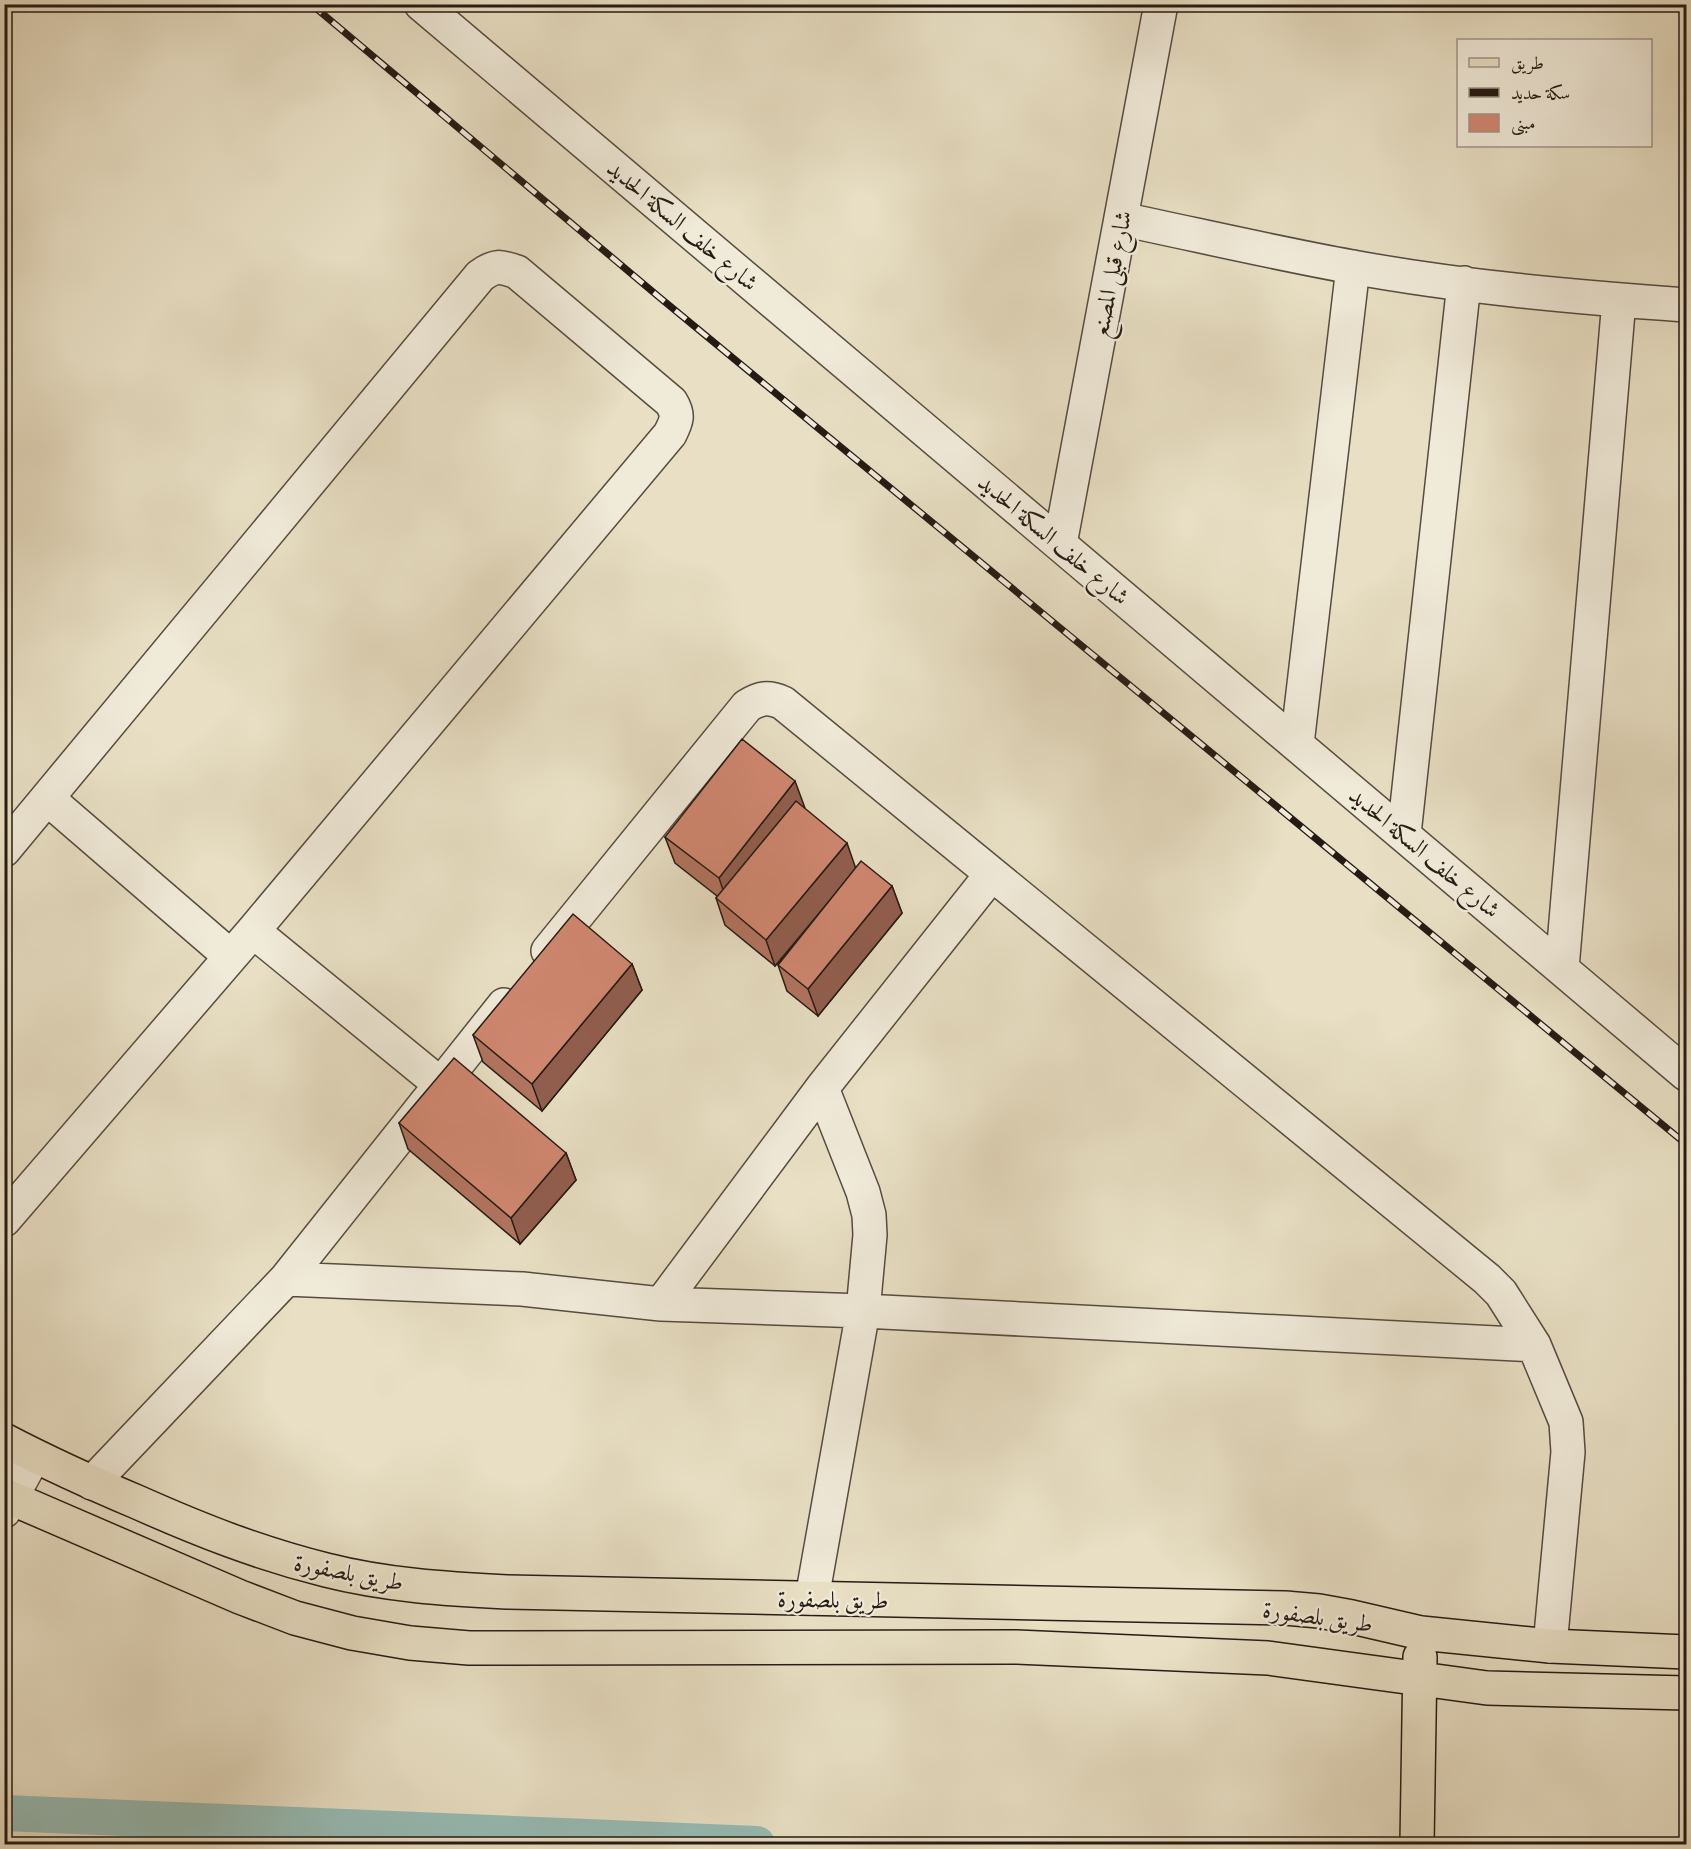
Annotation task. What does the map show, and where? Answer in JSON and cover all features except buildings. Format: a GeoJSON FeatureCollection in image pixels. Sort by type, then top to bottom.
{"type":"FeatureCollection","features":[{"type":"Feature","properties":{"kind":"main road","name":"طريق بلصفورة"},"geometry":{"type":"LineString","coordinates":[[4,1440],[92,1483],[213,1535],[270,1555],[328,1570],[446,1589],[1285,1608],[1352,1617],[1421,1633],[1550,1646],[1686,1652]]}},
{"type":"Feature","properties":{"kind":"main road","name":"طريق بلصفورة"},"geometry":{"type":"LineString","coordinates":[[7,1501],[240,1598],[295,1618],[352,1633],[410,1643],[469,1648],[1016,1647],[1268,1658],[1487,1688],[1686,1693]]}},
{"type":"Feature","properties":{"kind":"main road"},"geometry":{"type":"LineString","coordinates":[[1417,1845],[1421,1633]]}},
{"type":"Feature","properties":{"kind":"street","name":"شارع خلف السكة الحديد"},"geometry":{"type":"LineString","coordinates":[[421,4],[1686,1074]]}},
{"type":"Feature","properties":{"kind":"street","name":"شارع قبلى المصنع"},"geometry":{"type":"LineString","coordinates":[[1060,544],[1161,4]]}},
{"type":"Feature","properties":{"kind":"street"},"geometry":{"type":"LineString","coordinates":[[1121,219],[1353,267],[1464,283],[1686,305]]}},
{"type":"Feature","properties":{"kind":"street"},"geometry":{"type":"LineString","coordinates":[[4,850],[480,276],[492,268],[503,267],[517,272],[671,402],[676,411],[676,422],[670,434],[253,931],[4,1220]]}},
{"type":"Feature","properties":{"kind":"street"},"geometry":{"type":"LineString","coordinates":[[1297,744],[1353,267]]}},
{"type":"Feature","properties":{"kind":"street"},"geometry":{"type":"LineString","coordinates":[[1404,834],[1464,283]]}},
{"type":"Feature","properties":{"kind":"street"},"geometry":{"type":"LineString","coordinates":[[1562,968],[1619,300]]}},
{"type":"Feature","properties":{"kind":"street"},"geometry":{"type":"LineString","coordinates":[[92,1483],[286,1279],[440,1084],[747,706],[759,699],[771,698],[783,703],[1487,1279],[1501,1293],[1534,1345],[1566,1422],[1568,1452],[1550,1646]]}},
{"type":"Feature","properties":{"kind":"street"},"geometry":{"type":"LineString","coordinates":[[48,799],[230,956]]}},
{"type":"Feature","properties":{"kind":"street"},"geometry":{"type":"LineString","coordinates":[[661,1304],[822,1088],[991,875]]}},
{"type":"Feature","properties":{"kind":"street"},"geometry":{"type":"LineString","coordinates":[[253,931],[440,1084]]}},
{"type":"Feature","properties":{"kind":"street"},"geometry":{"type":"LineString","coordinates":[[812,1598],[863,1311],[870,1235],[869,1215],[863,1192],[822,1088]]}},
{"type":"Feature","properties":{"kind":"street"},"geometry":{"type":"LineString","coordinates":[[286,1279],[522,1290],[661,1304],[863,1311],[1534,1345]]}},
{"type":"Feature","properties":{"kind":"street"},"geometry":{"type":"LineString","coordinates":[[7,1501],[34,1456]]}},
{"type":"Feature","properties":{"kind":"waterway"},"geometry":{"type":"LineString","coordinates":[[4,1813],[757,1844]]}},
{"type":"Feature","properties":{"kind":"railway"},"geometry":{"type":"LineString","coordinates":[[311,4],[659,297],[1686,1144]]}}]}
